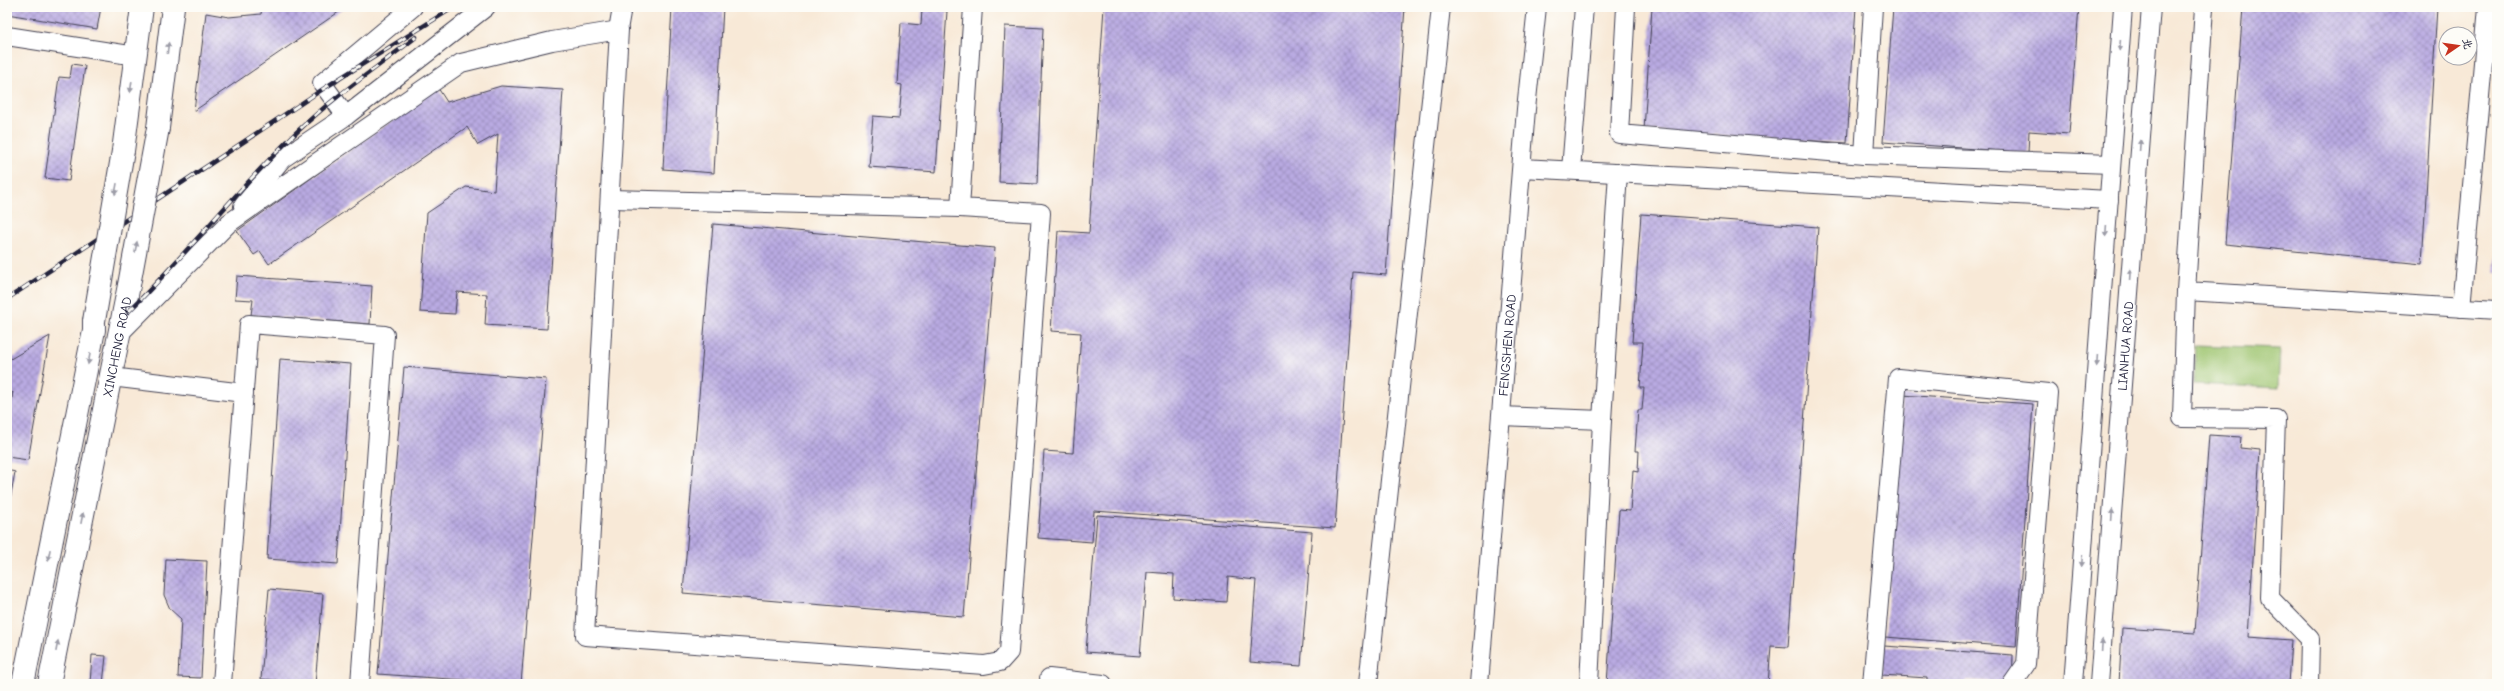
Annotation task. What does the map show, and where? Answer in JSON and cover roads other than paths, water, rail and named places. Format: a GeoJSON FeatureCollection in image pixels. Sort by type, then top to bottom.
{"type":"FeatureCollection","features":[{"type":"Feature","properties":{"kind":"main road","name":"XINCHENG ROAD"},"geometry":{"type":"LineString","coordinates":[[24,684],[94,330],[94,321],[123,151],[142,7]]}},
{"type":"Feature","properties":{"kind":"main road","name":"XINCHENG ROAD"},"geometry":{"type":"LineString","coordinates":[[49,684],[120,333],[158,128],[173,7]]}},
{"type":"Feature","properties":{"kind":"street"},"geometry":{"type":"LineString","coordinates":[[346,116],[322,83],[413,7]]}},
{"type":"Feature","properties":{"kind":"street"},"geometry":{"type":"LineString","coordinates":[[120,333],[229,223],[282,158],[346,116],[486,7]]}},
{"type":"Feature","properties":{"kind":"street"},"geometry":{"type":"LineString","coordinates":[[610,200],[960,208],[1041,213],[1009,652],[1000,662],[984,665],[585,636],[610,200],[618,30],[622,7]]}},
{"type":"Feature","properties":{"kind":"street"},"geometry":{"type":"LineString","coordinates":[[960,208],[973,7]]}},
{"type":"Feature","properties":{"kind":"street"},"geometry":{"type":"LineString","coordinates":[[1368,684],[1441,7]]}},
{"type":"Feature","properties":{"kind":"street","name":"FENGSHEN ROAD"},"geometry":{"type":"LineString","coordinates":[[1479,684],[1522,168],[1537,7]]}},
{"type":"Feature","properties":{"kind":"street"},"geometry":{"type":"LineString","coordinates":[[1571,170],[1584,7]]}},
{"type":"Feature","properties":{"kind":"street"},"geometry":{"type":"LineString","coordinates":[[1626,7],[1619,134],[1864,155],[2111,164]]}},
{"type":"Feature","properties":{"kind":"street"},"geometry":{"type":"LineString","coordinates":[[1864,155],[1873,7]]}},
{"type":"Feature","properties":{"kind":"street","name":"LIANHUA ROAD"},"geometry":{"type":"LineString","coordinates":[[2073,684],[2123,7]]}},
{"type":"Feature","properties":{"kind":"street","name":"LIANHUA ROAD"},"geometry":{"type":"LineString","coordinates":[[2099,684],[2150,7]]}},
{"type":"Feature","properties":{"kind":"street"},"geometry":{"type":"LineString","coordinates":[[2204,7],[2186,291],[2182,418],[2276,419],[2270,598],[2310,639],[2309,684]]}},
{"type":"Feature","properties":{"kind":"street"},"geometry":{"type":"LineString","coordinates":[[2461,308],[2488,7]]}},
{"type":"Feature","properties":{"kind":"street"},"geometry":{"type":"LineString","coordinates":[[229,223],[461,63],[552,40],[618,30]]}},
{"type":"Feature","properties":{"kind":"street"},"geometry":{"type":"LineString","coordinates":[[7,36],[136,56]]}},
{"type":"Feature","properties":{"kind":"street"},"geometry":{"type":"LineString","coordinates":[[1522,168],[2109,200]]}},
{"type":"Feature","properties":{"kind":"street"},"geometry":{"type":"LineString","coordinates":[[1589,684],[1602,420],[1618,173]]}},
{"type":"Feature","properties":{"kind":"street"},"geometry":{"type":"LineString","coordinates":[[2186,291],[2497,310]]}},
{"type":"Feature","properties":{"kind":"street"},"geometry":{"type":"LineString","coordinates":[[222,684],[249,324],[385,335],[360,684]]}},
{"type":"Feature","properties":{"kind":"street"},"geometry":{"type":"LineString","coordinates":[[111,377],[244,393]]}},
{"type":"Feature","properties":{"kind":"street"},"geometry":{"type":"LineString","coordinates":[[1872,684],[1898,378],[2048,394],[2026,664],[2012,684]]}},
{"type":"Feature","properties":{"kind":"street"},"geometry":{"type":"LineString","coordinates":[[1501,416],[1602,420]]}},
{"type":"Feature","properties":{"kind":"street"},"geometry":{"type":"LineString","coordinates":[[1048,678],[1103,684]]}},
{"type":"Feature","properties":{"kind":"railway"},"geometry":{"type":"LineString","coordinates":[[7,299],[326,87],[454,7]]}},
{"type":"Feature","properties":{"kind":"railway"},"geometry":{"type":"LineString","coordinates":[[128,312],[172,267],[255,174],[299,130],[341,94],[416,37]]}}]}
